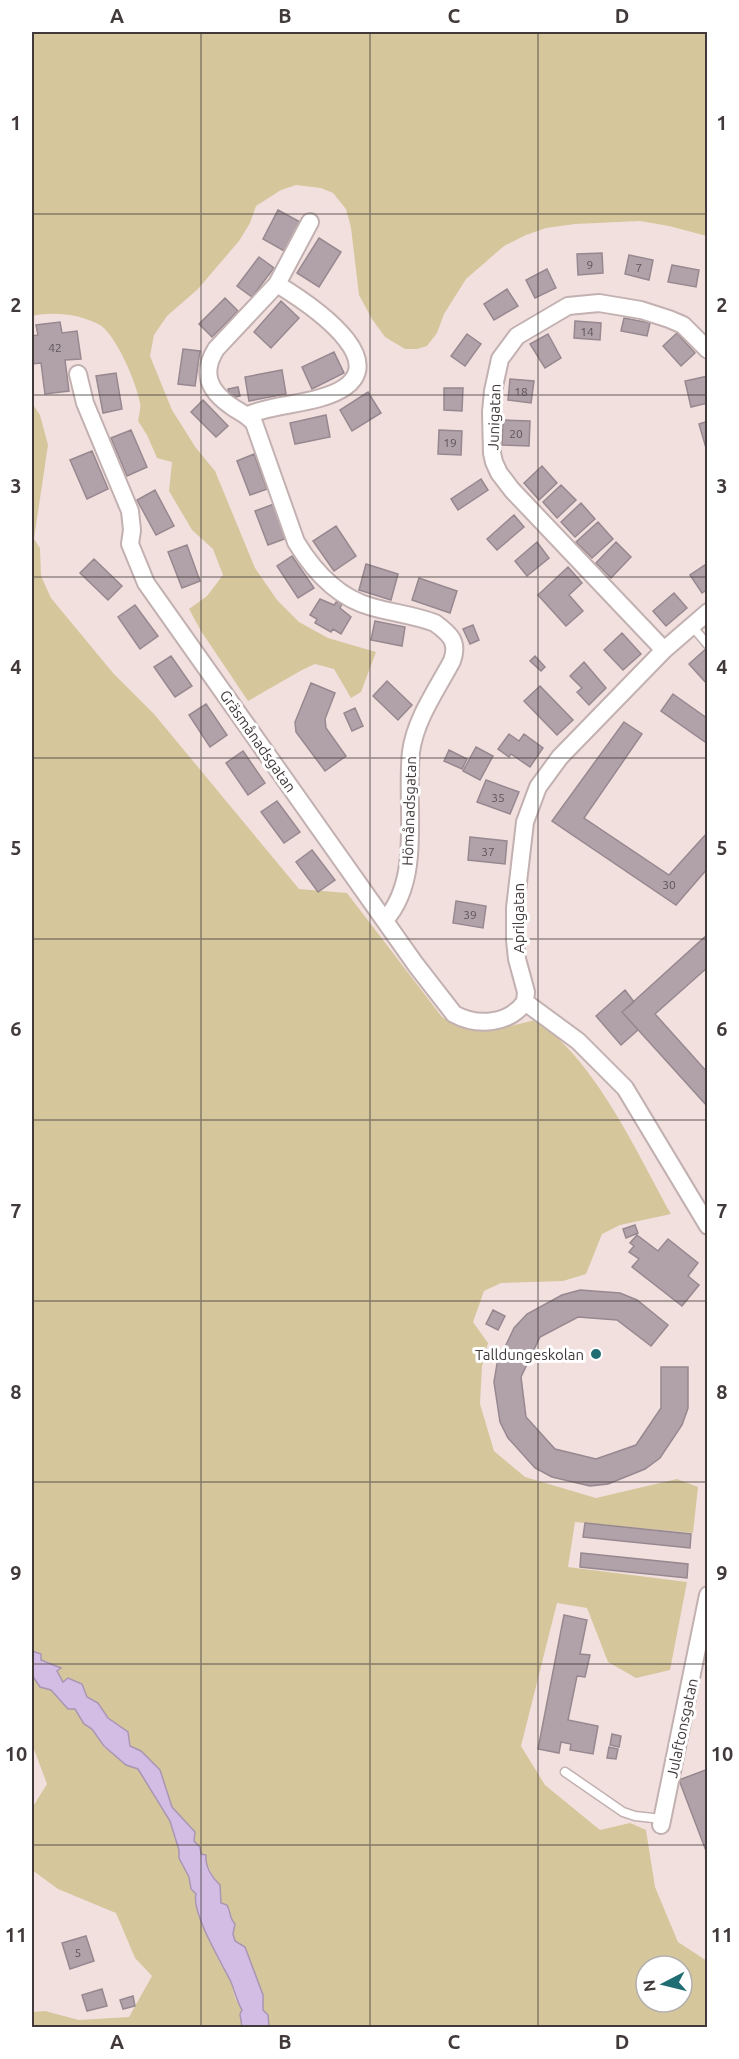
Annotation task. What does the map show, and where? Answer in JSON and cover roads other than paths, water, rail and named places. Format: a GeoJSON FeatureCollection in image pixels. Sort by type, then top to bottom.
{"type":"FeatureCollection","features":[{"type":"Feature","properties":{"kind":"street"},"geometry":{"type":"LineString","coordinates":[[276,284],[317,311],[338,331],[356,354],[359,365],[358,374],[348,385],[320,398],[261,410],[248,415],[233,408],[215,393],[210,385],[209,361],[216,349],[276,284],[310,222]]}},
{"type":"Feature","properties":{"kind":"street","name":"Junigatan"},"geometry":{"type":"LineString","coordinates":[[664,650],[512,490],[499,473],[492,453],[493,391],[500,359],[517,336],[554,313],[580,303],[615,304],[660,316],[683,326],[708,350]]}},
{"type":"Feature","properties":{"kind":"street","name":"Gräsmånadsgatan"},"geometry":{"type":"LineString","coordinates":[[78,374],[85,403],[130,511],[132,530],[130,544],[146,583],[416,965],[454,1014],[463,1019],[488,1022],[513,1015],[525,1002]]}},
{"type":"Feature","properties":{"kind":"street","name":"Hömånadsgatan"},"geometry":{"type":"LineString","coordinates":[[248,415],[254,423],[265,451],[296,542],[306,559],[321,576],[358,602],[435,622],[446,630],[456,650],[417,728],[411,751],[408,869],[402,895],[385,920]]}},
{"type":"Feature","properties":{"kind":"street","name":"Aprilgatan"},"geometry":{"type":"LineString","coordinates":[[525,1002],[524,982],[517,959],[515,908],[525,822],[538,787],[560,757],[664,650],[708,612]]}},
{"type":"Feature","properties":{"kind":"street"},"geometry":{"type":"LineString","coordinates":[[525,1002],[578,1041],[625,1088],[708,1226]]}},
{"type":"Feature","properties":{"kind":"street","name":"Julaftonsgatan"},"geometry":{"type":"LineString","coordinates":[[662,1822],[708,1595]]}},
{"type":"Feature","properties":{"kind":"lane"},"geometry":{"type":"LineString","coordinates":[[692,626],[708,645]]}},
{"type":"Feature","properties":{"kind":"lane"},"geometry":{"type":"LineString","coordinates":[[565,1772],[623,1812],[662,1822]]}},
{"type":"Feature","properties":{"kind":"place","name":"Talldungeskolan"},"geometry":{"type":"Point","coordinates":[596,1354]}}]}
